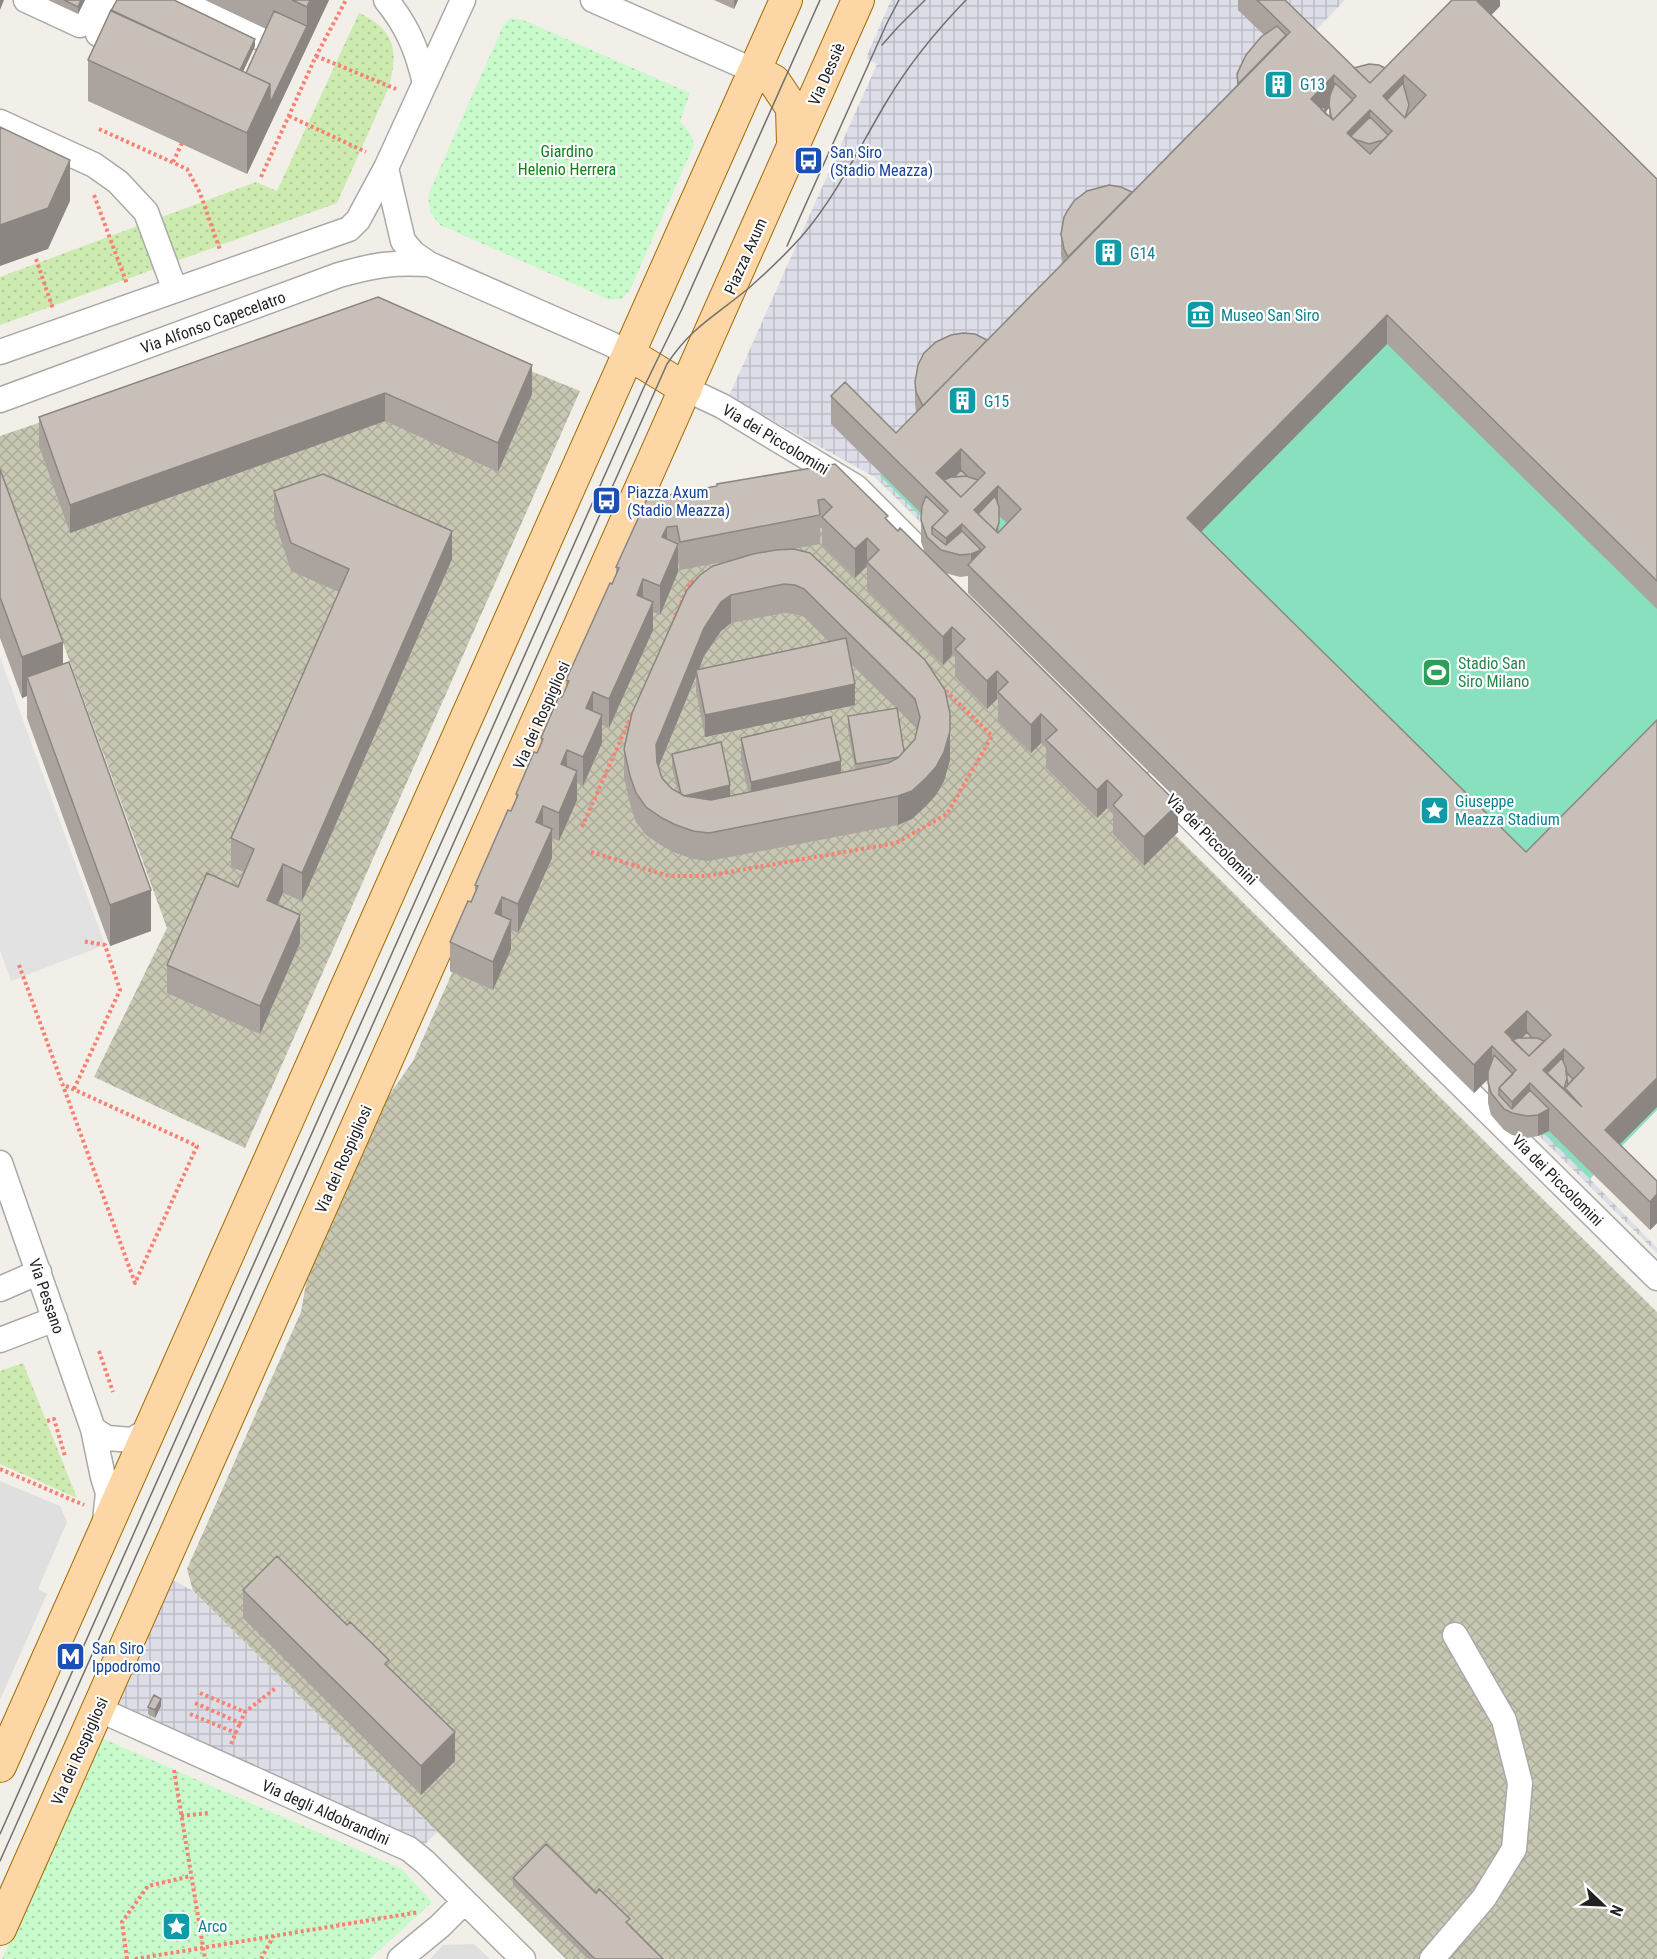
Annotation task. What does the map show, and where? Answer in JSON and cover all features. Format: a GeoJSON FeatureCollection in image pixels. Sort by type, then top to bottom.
{"type":"FeatureCollection","features":[{"type":"Feature","properties":{"kind":"main road"},"geometry":{"type":"LineString","coordinates":[[0,1766],[97,1520],[150,1430],[786,0]]}},
{"type":"Feature","properties":{"kind":"main road","name":"Via Dessiè"},"geometry":{"type":"LineString","coordinates":[[793,148],[858,0]]}},
{"type":"Feature","properties":{"kind":"main road","name":"Piazza Axum"},"geometry":{"type":"LineString","coordinates":[[686,389],[793,148],[792,108],[774,81],[755,71]]}},
{"type":"Feature","properties":{"kind":"main road"},"geometry":{"type":"LineString","coordinates":[[629,354],[686,389]]}},
{"type":"Feature","properties":{"kind":"main road","name":"Via dei Rospigliosi"},"geometry":{"type":"LineString","coordinates":[[0,1929],[686,389]]}},
{"type":"Feature","properties":{"kind":"street"},"geometry":{"type":"LineString","coordinates":[[26,0],[80,26],[92,0]]}},
{"type":"Feature","properties":{"kind":"street"},"geometry":{"type":"LineString","coordinates":[[114,0],[98,34],[148,58]]}},
{"type":"Feature","properties":{"kind":"street"},"geometry":{"type":"LineString","coordinates":[[181,0],[258,37]]}},
{"type":"Feature","properties":{"kind":"street"},"geometry":{"type":"LineString","coordinates":[[386,0],[408,30],[418,54],[425,83]]}},
{"type":"Feature","properties":{"kind":"street"},"geometry":{"type":"LineString","coordinates":[[0,352],[349,229],[358,220],[386,168],[463,0]]}},
{"type":"Feature","properties":{"kind":"street","name":"Piazza Axum"},"geometry":{"type":"LineString","coordinates":[[593,0],[755,71]]}},
{"type":"Feature","properties":{"kind":"street"},"geometry":{"type":"LineString","coordinates":[[0,122],[94,165],[118,182],[146,212],[175,290]]}},
{"type":"Feature","properties":{"kind":"street"},"geometry":{"type":"LineString","coordinates":[[386,168],[403,241],[413,253],[429,264],[629,354]]}},
{"type":"Feature","properties":{"kind":"street","name":"Via Alfonso Capecelatro"},"geometry":{"type":"LineString","coordinates":[[0,400],[339,275],[398,262],[429,264]]}},
{"type":"Feature","properties":{"kind":"street","name":"Via dei Piccolomini"},"geometry":{"type":"LineString","coordinates":[[686,389],[722,406],[856,487],[936,566]]}},
{"type":"Feature","properties":{"kind":"street","name":"Via dei Piccolomini"},"geometry":{"type":"LineString","coordinates":[[1140,768],[1657,1278]]}},
{"type":"Feature","properties":{"kind":"street","name":"Via Pessano"},"geometry":{"type":"LineString","coordinates":[[0,1163],[93,1429],[108,1493],[97,1520]]}},
{"type":"Feature","properties":{"kind":"street"},"geometry":{"type":"LineString","coordinates":[[0,1289],[39,1272]]}},
{"type":"Feature","properties":{"kind":"street"},"geometry":{"type":"LineString","coordinates":[[0,1340],[55,1319]]}},
{"type":"Feature","properties":{"kind":"street"},"geometry":{"type":"LineString","coordinates":[[93,1429],[107,1438],[132,1440],[150,1430]]}},
{"type":"Feature","properties":{"kind":"street"},"geometry":{"type":"LineString","coordinates":[[1432,1959],[1484,1898],[1514,1849],[1520,1783],[1504,1720],[1455,1635]]}},
{"type":"Feature","properties":{"kind":"street","name":"Via degli Aldobrandini"},"geometry":{"type":"LineString","coordinates":[[98,1709],[409,1849],[523,1959]]}},
{"type":"Feature","properties":{"kind":"street"},"geometry":{"type":"LineString","coordinates":[[400,1959],[440,1926],[464,1902]]}},
{"type":"Feature","properties":{"kind":"path"},"geometry":{"type":"LineString","coordinates":[[261,177],[316,56],[346,0]]}},
{"type":"Feature","properties":{"kind":"path"},"geometry":{"type":"LineString","coordinates":[[316,56],[396,89]]}},
{"type":"Feature","properties":{"kind":"path"},"geometry":{"type":"LineString","coordinates":[[289,116],[366,153]]}},
{"type":"Feature","properties":{"kind":"path"},"geometry":{"type":"LineString","coordinates":[[99,129],[187,169],[200,193],[222,256]]}},
{"type":"Feature","properties":{"kind":"path"},"geometry":{"type":"LineString","coordinates":[[173,162],[182,143]]}},
{"type":"Feature","properties":{"kind":"path"},"geometry":{"type":"LineString","coordinates":[[94,195],[129,290]]}},
{"type":"Feature","properties":{"kind":"path"},"geometry":{"type":"LineString","coordinates":[[36,259],[56,317]]}},
{"type":"Feature","properties":{"kind":"path"},"geometry":{"type":"LineString","coordinates":[[672,624],[690,582],[702,580]]}},
{"type":"Feature","properties":{"kind":"path"},"geometry":{"type":"LineString","coordinates":[[591,852],[669,876],[705,876],[896,843],[947,814],[992,736],[941,686]]}},
{"type":"Feature","properties":{"kind":"path"},"geometry":{"type":"LineString","coordinates":[[582,827],[634,710]]}},
{"type":"Feature","properties":{"kind":"path"},"geometry":{"type":"LineString","coordinates":[[74,1089],[120,990],[105,945],[82,941]]}},
{"type":"Feature","properties":{"kind":"path"},"geometry":{"type":"LineString","coordinates":[[19,965],[62,1084],[135,1283],[197,1146],[62,1084]]}},
{"type":"Feature","properties":{"kind":"path"},"geometry":{"type":"LineString","coordinates":[[99,1351],[113,1392]]}},
{"type":"Feature","properties":{"kind":"path"},"geometry":{"type":"LineString","coordinates":[[47,1421],[54,1419],[65,1456]]}},
{"type":"Feature","properties":{"kind":"path"},"geometry":{"type":"LineString","coordinates":[[0,1469],[97,1520]]}},
{"type":"Feature","properties":{"kind":"path"},"geometry":{"type":"LineString","coordinates":[[229,1749],[245,1712],[277,1688]]}},
{"type":"Feature","properties":{"kind":"path"},"geometry":{"type":"LineString","coordinates":[[200,1693],[245,1712]]}},
{"type":"Feature","properties":{"kind":"path"},"geometry":{"type":"LineString","coordinates":[[195,1703],[240,1723]]}},
{"type":"Feature","properties":{"kind":"path"},"geometry":{"type":"LineString","coordinates":[[190,1714],[236,1733]]}},
{"type":"Feature","properties":{"kind":"path"},"geometry":{"type":"LineString","coordinates":[[173,1767],[206,1959]]}},
{"type":"Feature","properties":{"kind":"path"},"geometry":{"type":"LineString","coordinates":[[181,1816],[208,1813]]}},
{"type":"Feature","properties":{"kind":"path"},"geometry":{"type":"LineString","coordinates":[[127,1959],[122,1922],[148,1886],[191,1876]]}},
{"type":"Feature","properties":{"kind":"path"},"geometry":{"type":"LineString","coordinates":[[135,1959],[416,1911],[426,1913]]}},
{"type":"Feature","properties":{"kind":"path"},"geometry":{"type":"LineString","coordinates":[[261,1959],[274,1935]]}},
{"type":"Feature","properties":{"kind":"shaded area"},"geometry":{"type":"Polygon","coordinates":[[[891,0],[1345,0],[880,476],[1591,1180],[1657,1248],[1657,1253],[876,478],[729,396],[877,64],[866,58],[891,0]]]}},
{"type":"Feature","properties":{"kind":"shaded area"},"geometry":{"type":"Polygon","coordinates":[[[376,308],[580,391],[245,1148],[94,1077],[167,928],[0,470],[0,436],[376,308]]]}},
{"type":"Feature","properties":{"kind":"shaded area"},"geometry":{"type":"Polygon","coordinates":[[[835,492],[1178,832],[1175,835],[1657,1312],[1657,1959],[566,1959],[193,1591],[187,1569],[301,1312],[308,1272],[385,1101],[413,1061],[452,973],[450,971],[647,527],[835,492]]]}},
{"type":"Feature","properties":{"kind":"shaded area"},"geometry":{"type":"Polygon","coordinates":[[[0,657],[105,945],[11,981],[0,950],[0,657]]]}},
{"type":"Feature","properties":{"kind":"shaded area"},"geometry":{"type":"Polygon","coordinates":[[[0,1481],[60,1506],[67,1522],[38,1589],[47,1594],[0,1700],[0,1481]]]}},
{"type":"Feature","properties":{"kind":"shaded area"},"geometry":{"type":"Polygon","coordinates":[[[175,1581],[193,1591],[437,1832],[424,1845],[113,1705],[168,1582],[175,1581]]]}},
{"type":"Feature","properties":{"kind":"shaded area"},"geometry":{"type":"Polygon","coordinates":[[[474,1944],[490,1959],[430,1959],[443,1945],[474,1944]]]}},
{"type":"Feature","properties":{"kind":"green space"},"geometry":{"type":"Polygon","coordinates":[[[359,13],[381,27],[387,35],[392,44],[393,64],[388,89],[337,203],[0,325],[0,277],[256,182],[277,191],[359,13]]]}},
{"type":"Feature","properties":{"kind":"green space","name":"Giardino Helenio Herrera"},"geometry":{"type":"Polygon","coordinates":[[[510,18],[523,20],[690,93],[680,121],[690,133],[694,145],[629,292],[621,299],[610,300],[440,225],[430,212],[428,195],[503,26],[510,18]]]}},
{"type":"Feature","properties":{"kind":"green space","name":"Giuseppe Meazza Stadium"},"geometry":{"type":"Polygon","coordinates":[[[1434,43],[1657,261],[1657,1110],[1587,1182],[876,478],[1337,142],[1434,43]]]}},
{"type":"Feature","properties":{"kind":"green space"},"geometry":{"type":"Polygon","coordinates":[[[23,1363],[77,1498],[0,1464],[0,1371],[23,1363]]]}},
{"type":"Feature","properties":{"kind":"green space"},"geometry":{"type":"Polygon","coordinates":[[[99,1737],[402,1869],[432,1902],[370,1959],[2,1959],[99,1737]]]}},
{"type":"Feature","properties":{"kind":"building"},"geometry":{"type":"Polygon","coordinates":[[[64,0],[81,0],[78,7],[64,0]]]}},
{"type":"Feature","properties":{"kind":"building"},"geometry":{"type":"Polygon","coordinates":[[[117,0],[174,0],[255,39],[240,70],[111,11],[117,0]]]}},
{"type":"Feature","properties":{"kind":"building"},"geometry":{"type":"Polygon","coordinates":[[[292,0],[310,0],[307,7],[292,0]]]}},
{"type":"Feature","properties":{"kind":"building","name":"Giuseppe Meazza Stadium"},"geometry":{"type":"Polygon","coordinates":[[[1257,0],[1285,0],[1370,83],[1452,0],[1478,0],[1657,179],[1657,581],[1387,315],[1187,518],[1526,852],[1657,720],[1657,1078],[1605,1130],[1657,1181],[1657,1194],[1650,1202],[1530,1083],[1512,1102],[1499,1088],[1516,1070],[1492,1046],[1474,1065],[968,565],[985,547],[962,524],[946,538],[932,527],[948,511],[831,396],[845,382],[896,433],[1290,32],[1257,0]],[[1334,75],[1311,99],[1333,120],[1356,96],[1334,75]],[[1404,75],[1383,96],[1405,118],[1426,95],[1404,75]],[[1370,110],[1347,133],[1370,154],[1392,131],[1370,110]],[[961,449],[936,473],[961,497],[985,473],[961,449]],[[998,486],[974,510],[998,533],[1021,509],[998,486]],[[1527,1011],[1505,1032],[1529,1056],[1551,1035],[1527,1011]],[[1564,1049],[1543,1070],[1582,1107],[1565,1088],[1584,1068],[1564,1049]]]}},
{"type":"Feature","properties":{"kind":"building"},"geometry":{"type":"Polygon","coordinates":[[[111,10],[270,84],[247,133],[88,60],[111,10]]]}},
{"type":"Feature","properties":{"kind":"building"},"geometry":{"type":"Polygon","coordinates":[[[274,11],[307,26],[270,103],[270,84],[246,73],[274,11]]]}},
{"type":"Feature","properties":{"kind":"building"},"geometry":{"type":"Polygon","coordinates":[[[1277,26],[1286,35],[1238,84],[1237,74],[1246,55],[1261,37],[1277,26]]]}},
{"type":"Feature","properties":{"kind":"building"},"geometry":{"type":"Polygon","coordinates":[[[1369,64],[1385,68],[1370,83],[1354,68],[1369,64]]]}},
{"type":"Feature","properties":{"kind":"building"},"geometry":{"type":"Polygon","coordinates":[[[1335,83],[1353,100],[1333,120],[1329,104],[1335,83]]]}},
{"type":"Feature","properties":{"kind":"building"},"geometry":{"type":"Polygon","coordinates":[[[1403,83],[1409,105],[1405,118],[1387,100],[1403,83]]]}},
{"type":"Feature","properties":{"kind":"building"},"geometry":{"type":"Polygon","coordinates":[[[1370,117],[1388,135],[1383,140],[1369,144],[1354,139],[1351,136],[1370,117]]]}},
{"type":"Feature","properties":{"kind":"building"},"geometry":{"type":"Polygon","coordinates":[[[0,127],[70,160],[48,208],[0,225],[0,127]]]}},
{"type":"Feature","properties":{"kind":"building"},"geometry":{"type":"Polygon","coordinates":[[[1109,185],[1132,192],[1068,257],[1061,234],[1064,217],[1074,201],[1087,191],[1109,185]]]}},
{"type":"Feature","properties":{"kind":"building"},"geometry":{"type":"Polygon","coordinates":[[[378,297],[532,365],[498,443],[385,393],[70,505],[39,417],[378,297]]]}},
{"type":"Feature","properties":{"kind":"building"},"geometry":{"type":"Polygon","coordinates":[[[975,334],[987,340],[923,406],[916,392],[915,382],[918,365],[924,353],[936,342],[951,335],[975,334]]]}},
{"type":"Feature","properties":{"kind":"building"},"geometry":{"type":"Polygon","coordinates":[[[835,464],[888,516],[885,518],[898,531],[900,528],[1178,804],[1144,837],[1113,805],[1122,795],[1107,780],[1097,790],[1046,740],[1057,730],[1041,714],[1031,725],[998,692],[1008,682],[997,671],[987,681],[955,649],[965,639],[952,627],[943,637],[867,562],[879,550],[867,538],[855,549],[822,517],[832,507],[824,499],[818,500],[820,515],[680,542],[677,526],[667,527],[662,537],[678,544],[660,586],[643,579],[637,595],[653,602],[609,699],[593,692],[586,708],[602,715],[583,757],[567,750],[561,764],[577,771],[559,813],[543,806],[536,822],[552,829],[518,904],[502,897],[495,913],[511,920],[493,962],[450,942],[468,901],[471,902],[478,886],[475,885],[508,810],[511,811],[534,752],[537,753],[559,696],[562,697],[569,681],[566,680],[610,583],[612,584],[619,568],[616,567],[647,499],[717,486],[717,484],[835,464]]]}},
{"type":"Feature","properties":{"kind":"building"},"geometry":{"type":"Polygon","coordinates":[[[0,469],[63,642],[22,657],[0,597],[0,469]]]}},
{"type":"Feature","properties":{"kind":"building"},"geometry":{"type":"Polygon","coordinates":[[[961,470],[967,476],[954,477],[961,470]]]}},
{"type":"Feature","properties":{"kind":"building"},"geometry":{"type":"Polygon","coordinates":[[[323,474],[452,531],[302,873],[283,864],[267,900],[300,915],[260,1006],[167,965],[207,873],[238,887],[254,849],[231,838],[349,569],[291,543],[274,491],[323,474]]]}},
{"type":"Feature","properties":{"kind":"building"},"geometry":{"type":"Polygon","coordinates":[[[966,476],[978,480],[961,497],[944,480],[951,477],[966,476]]]}},
{"type":"Feature","properties":{"kind":"building"},"geometry":{"type":"Polygon","coordinates":[[[926,496],[945,514],[932,527],[932,534],[946,545],[962,531],[981,550],[960,555],[941,550],[927,537],[921,520],[922,506],[926,496]]]}},
{"type":"Feature","properties":{"kind":"building"},"geometry":{"type":"Polygon","coordinates":[[[995,496],[999,507],[999,523],[996,531],[978,514],[995,496]]]}},
{"type":"Feature","properties":{"kind":"building"},"geometry":{"type":"Polygon","coordinates":[[[794,549],[810,553],[925,660],[945,690],[950,714],[950,731],[944,752],[936,767],[926,778],[912,791],[898,796],[709,833],[693,831],[662,818],[646,807],[636,793],[624,749],[632,713],[687,590],[700,575],[713,566],[776,550],[794,549]],[[784,584],[731,595],[721,602],[704,628],[656,745],[657,762],[662,778],[672,789],[685,796],[711,800],[888,763],[898,758],[915,739],[920,717],[915,699],[804,589],[784,584]]]}},
{"type":"Feature","properties":{"kind":"building"},"geometry":{"type":"Polygon","coordinates":[[[846,638],[855,684],[705,715],[696,670],[846,638]]]}},
{"type":"Feature","properties":{"kind":"building"},"geometry":{"type":"Polygon","coordinates":[[[69,662],[151,890],[110,905],[27,677],[69,662]]]}},
{"type":"Feature","properties":{"kind":"building"},"geometry":{"type":"Polygon","coordinates":[[[897,708],[904,751],[899,757],[856,764],[848,716],[897,708]]]}},
{"type":"Feature","properties":{"kind":"building"},"geometry":{"type":"Polygon","coordinates":[[[831,717],[841,761],[751,782],[741,738],[831,717]]]}},
{"type":"Feature","properties":{"kind":"building"},"geometry":{"type":"Polygon","coordinates":[[[721,742],[730,785],[684,796],[681,794],[672,754],[721,742]]]}},
{"type":"Feature","properties":{"kind":"building"},"geometry":{"type":"Polygon","coordinates":[[[1527,1032],[1532,1038],[1521,1038],[1527,1032]]]}},
{"type":"Feature","properties":{"kind":"building"},"geometry":{"type":"Polygon","coordinates":[[[1537,1038],[1544,1041],[1529,1056],[1512,1040],[1537,1038]]]}},
{"type":"Feature","properties":{"kind":"building"},"geometry":{"type":"Polygon","coordinates":[[[1494,1055],[1513,1074],[1499,1088],[1499,1095],[1512,1109],[1530,1090],[1549,1109],[1538,1115],[1527,1116],[1504,1109],[1491,1093],[1488,1082],[1488,1072],[1494,1055]]]}},
{"type":"Feature","properties":{"kind":"building"},"geometry":{"type":"Polygon","coordinates":[[[1562,1058],[1567,1078],[1564,1089],[1547,1073],[1562,1058]]]}},
{"type":"Feature","properties":{"kind":"building"},"geometry":{"type":"Polygon","coordinates":[[[1566,1072],[1573,1079],[1568,1085],[1566,1072]]]}},
{"type":"Feature","properties":{"kind":"building"},"geometry":{"type":"Polygon","coordinates":[[[277,1556],[347,1625],[350,1622],[389,1660],[385,1664],[455,1732],[421,1766],[243,1590],[277,1556]]]}},
{"type":"Feature","properties":{"kind":"building"},"geometry":{"type":"Polygon","coordinates":[[[154,1695],[161,1699],[155,1710],[148,1707],[154,1695]]]}},
{"type":"Feature","properties":{"kind":"building"},"geometry":{"type":"Polygon","coordinates":[[[546,1844],[596,1893],[599,1889],[630,1919],[626,1922],[663,1959],[595,1959],[513,1878],[546,1844]]]}},
{"type":"Feature","properties":{"kind":"tram line"},"geometry":{"type":"LineString","coordinates":[[0,1834],[644,387],[682,309],[820,0]]}},
{"type":"Feature","properties":{"kind":"tram line"},"geometry":{"type":"LineString","coordinates":[[787,246],[899,0]]}},
{"type":"Feature","properties":{"kind":"tram line"},"geometry":{"type":"LineString","coordinates":[[882,45],[925,0]]}},
{"type":"Feature","properties":{"kind":"tram line"},"geometry":{"type":"LineString","coordinates":[[0,1861],[667,364],[696,330],[750,287],[802,236],[837,187],[904,74],[966,0]]}},
{"type":"Feature","properties":{"kind":"place","name":"G13"},"geometry":{"type":"Point","coordinates":[1279,84]}},
{"type":"Feature","properties":{"kind":"place","name":"San Siro (Stadio Meazza)"},"geometry":{"type":"Point","coordinates":[809,161]}},
{"type":"Feature","properties":{"kind":"place","name":"G14"},"geometry":{"type":"Point","coordinates":[1109,253]}},
{"type":"Feature","properties":{"kind":"place","name":"Museo San Siro"},"geometry":{"type":"Point","coordinates":[1200,315]}},
{"type":"Feature","properties":{"kind":"place","name":"G15"},"geometry":{"type":"Point","coordinates":[963,401]}},
{"type":"Feature","properties":{"kind":"place","name":"Piazza Axum (Stadio Meazza)"},"geometry":{"type":"Point","coordinates":[606,501]}},
{"type":"Feature","properties":{"kind":"place","name":"Stadio San Siro Milano"},"geometry":{"type":"Point","coordinates":[1437,672]}},
{"type":"Feature","properties":{"kind":"place","name":"Giuseppe Meazza Stadium"},"geometry":{"type":"Point","coordinates":[1434,810]}},
{"type":"Feature","properties":{"kind":"place","name":"San Siro Ippodromo"},"geometry":{"type":"Point","coordinates":[71,1657]}},
{"type":"Feature","properties":{"kind":"place","name":"Arco"},"geometry":{"type":"Point","coordinates":[177,1926]}}]}
